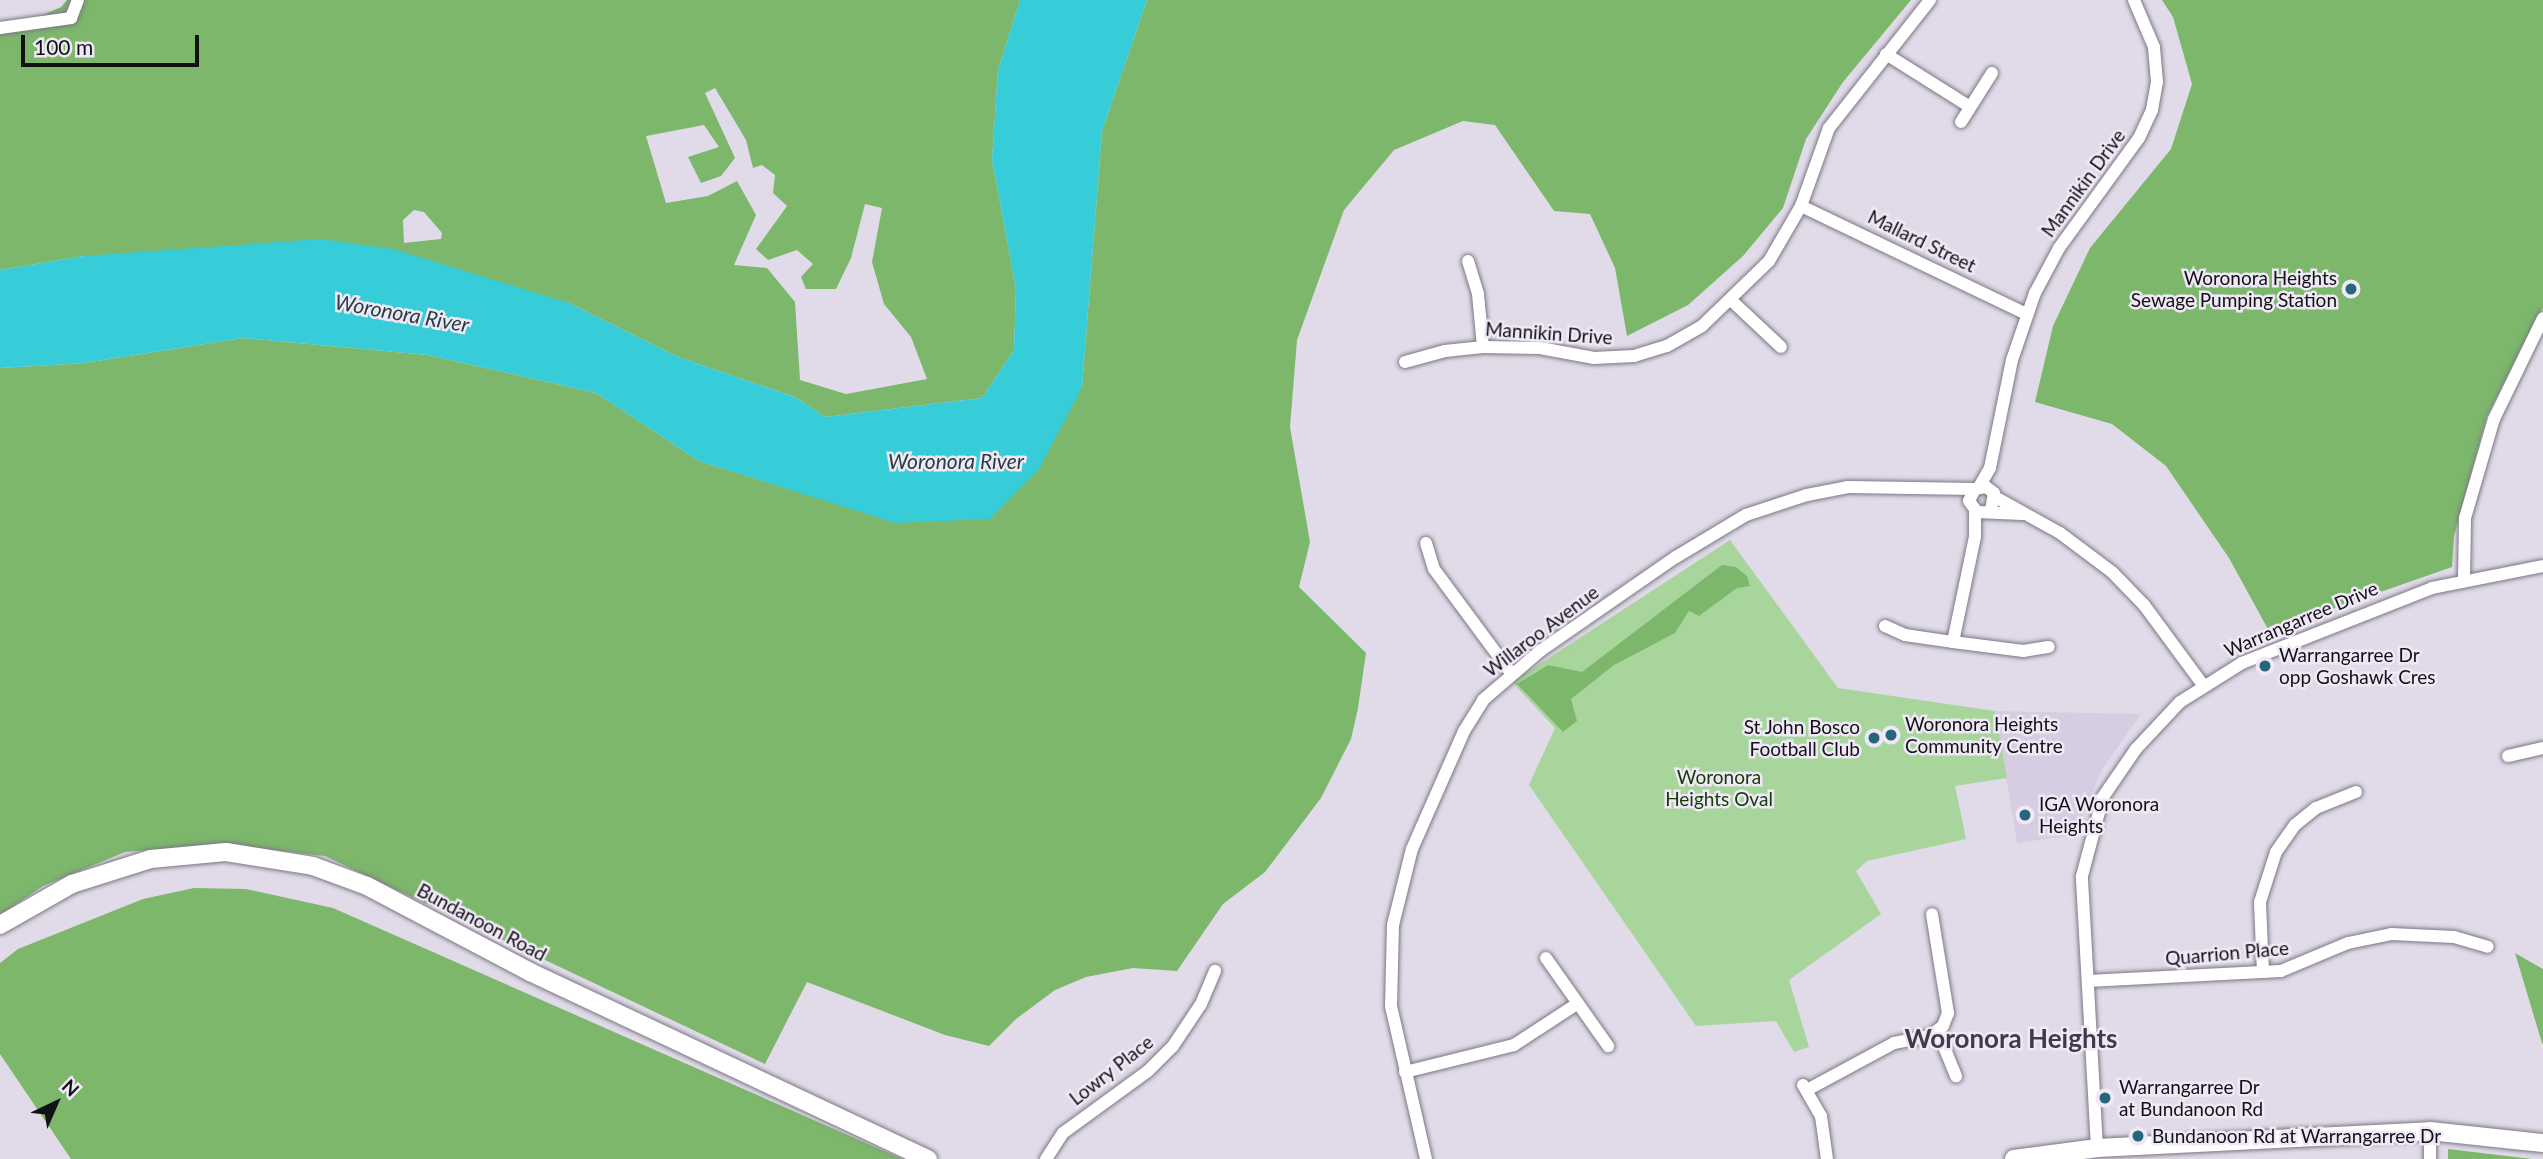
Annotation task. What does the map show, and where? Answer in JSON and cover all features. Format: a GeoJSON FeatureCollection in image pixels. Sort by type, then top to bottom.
{"type":"FeatureCollection","features":[{"type":"Feature","properties":{"kind":"street"},"geometry":{"type":"LineString","coordinates":[[0,28],[71,18],[78,0]]}},
{"type":"Feature","properties":{"kind":"street","name":"Mannikin Drive"},"geometry":{"type":"LineString","coordinates":[[1405,362],[1445,351],[1483,347],[1540,348],[1594,358],[1634,356],[1687,336],[1732,301],[1769,261],[1801,206],[1829,128],[1930,0]]}},
{"type":"Feature","properties":{"kind":"street","name":"Mannikin Drive"},"geometry":{"type":"LineString","coordinates":[[1980,510],[1977,488],[1990,468],[2026,314],[2059,248],[2139,138],[2152,110],[2157,82],[2154,47],[2134,0]]}},
{"type":"Feature","properties":{"kind":"street"},"geometry":{"type":"LineString","coordinates":[[1886,54],[1970,107]]}},
{"type":"Feature","properties":{"kind":"street"},"geometry":{"type":"LineString","coordinates":[[1961,122],[1992,73]]}},
{"type":"Feature","properties":{"kind":"street","name":"Mallard Street"},"geometry":{"type":"LineString","coordinates":[[1801,206],[2026,314]]}},
{"type":"Feature","properties":{"kind":"street"},"geometry":{"type":"LineString","coordinates":[[1468,261],[1478,294],[1483,347]]}},
{"type":"Feature","properties":{"kind":"street"},"geometry":{"type":"LineString","coordinates":[[1732,301],[1781,347]]}},
{"type":"Feature","properties":{"kind":"street"},"geometry":{"type":"LineString","coordinates":[[2464,578],[2465,518],[2494,419],[2543,318]]}},
{"type":"Feature","properties":{"kind":"street","name":"Mannikin Drive"},"geometry":{"type":"LineString","coordinates":[[1990,468],[1994,494]]}},
{"type":"Feature","properties":{"kind":"street","name":"Willaroo Avenue"},"geometry":{"type":"LineString","coordinates":[[1426,1159],[1405,1072],[1389,987],[1392,935],[1401,882],[1464,730],[1483,700],[1511,673],[1676,557],[1746,515],[1795,498],[1848,487],[1892,485],[1951,491],[1977,488]]}},
{"type":"Feature","properties":{"kind":"street"},"geometry":{"type":"LineString","coordinates":[[1977,488],[1994,494],[2022,514],[2078,545],[2127,586],[2203,685]]}},
{"type":"Feature","properties":{"kind":"street"},"geometry":{"type":"LineString","coordinates":[[1951,491],[1980,510],[2022,514]]}},
{"type":"Feature","properties":{"kind":"street"},"geometry":{"type":"LineString","coordinates":[[1953,642],[1980,510],[1994,494]]}},
{"type":"Feature","properties":{"kind":"street"},"geometry":{"type":"LineString","coordinates":[[1426,543],[1434,569],[1511,673]]}},
{"type":"Feature","properties":{"kind":"street","name":"Warrangarree Drive"},"geometry":{"type":"LineString","coordinates":[[2097,1148],[2085,883],[2115,781],[2148,733],[2203,685],[2268,652],[2464,578],[2543,566]]}},
{"type":"Feature","properties":{"kind":"street"},"geometry":{"type":"LineString","coordinates":[[1885,626],[1905,635],[2023,651],[2049,647]]}},
{"type":"Feature","properties":{"kind":"street"},"geometry":{"type":"LineString","coordinates":[[2508,756],[2543,748]]}},
{"type":"Feature","properties":{"kind":"street"},"geometry":{"type":"LineString","coordinates":[[2263,972],[2260,902],[2276,852],[2295,825],[2316,808],[2356,792]]}},
{"type":"Feature","properties":{"kind":"street","name":"Bundanoon Road"},"geometry":{"type":"LineString","coordinates":[[0,925],[72,884],[151,859],[226,852],[313,866],[367,886],[519,967],[928,1159]]}},
{"type":"Feature","properties":{"kind":"street"},"geometry":{"type":"LineString","coordinates":[[1827,1159],[1821,1116],[1804,1087],[1894,1043],[1938,1032],[1948,1013],[1932,914]]}},
{"type":"Feature","properties":{"kind":"street","name":"Quarrion Place"},"geometry":{"type":"LineString","coordinates":[[2088,981],[2294,968],[2348,943],[2391,934],[2454,937],[2488,947]]}},
{"type":"Feature","properties":{"kind":"street"},"geometry":{"type":"LineString","coordinates":[[1546,958],[1608,1046]]}},
{"type":"Feature","properties":{"kind":"street","name":"Lowry Place"},"geometry":{"type":"LineString","coordinates":[[1046,1159],[1074,1124],[1162,1058],[1201,1004],[1215,971]]}},
{"type":"Feature","properties":{"kind":"street"},"geometry":{"type":"LineString","coordinates":[[1405,1072],[1514,1045],[1577,1004]]}},
{"type":"Feature","properties":{"kind":"street"},"geometry":{"type":"LineString","coordinates":[[1938,1032],[1956,1076]]}},
{"type":"Feature","properties":{"kind":"street"},"geometry":{"type":"LineString","coordinates":[[2430,1131],[2430,1159]]}},
{"type":"Feature","properties":{"kind":"street"},"geometry":{"type":"LineString","coordinates":[[2014,1159],[2097,1148],[2430,1131],[2543,1143]]}},
{"type":"Feature","properties":{"kind":"shaded area"},"geometry":{"type":"Polygon","coordinates":[[[1995,711],[2141,714],[2101,771],[2075,835],[2017,843],[1995,711]]]}},
{"type":"Feature","properties":{"kind":"green space"},"geometry":{"type":"Polygon","coordinates":[[[67,0],[1020,0],[998,71],[992,160],[1016,288],[1014,350],[982,398],[825,417],[795,397],[678,357],[569,303],[84,256],[0,270],[0,34],[61,7],[67,0]],[[715,88],[705,93],[735,158],[721,176],[701,183],[688,157],[719,147],[704,125],[646,136],[666,203],[708,196],[737,181],[756,215],[734,265],[767,268],[795,302],[800,380],[846,394],[927,379],[911,337],[884,304],[872,262],[882,208],[865,204],[851,258],[836,289],[806,289],[801,277],[813,264],[797,250],[768,260],[756,249],[787,206],[773,193],[775,175],[762,165],[753,168],[746,140],[715,88]],[[414,210],[403,220],[404,243],[441,239],[442,233],[424,212],[414,210]]]}},
{"type":"Feature","properties":{"kind":"green space"},"geometry":{"type":"Polygon","coordinates":[[[1147,0],[1911,0],[1843,82],[1806,139],[1783,208],[1743,256],[1688,305],[1627,336],[1615,268],[1590,214],[1554,211],[1495,125],[1463,121],[1394,150],[1344,210],[1297,340],[1290,427],[1310,542],[1299,587],[1366,653],[1358,708],[1351,739],[1321,798],[1265,872],[1223,904],[1177,971],[1133,968],[1086,977],[1055,990],[1016,1019],[989,1046],[945,1035],[807,982],[765,1064],[325,856],[224,844],[125,852],[43,886],[0,915],[0,368],[84,363],[243,338],[428,355],[596,393],[699,461],[895,522],[1082,388],[1102,131],[1147,0]]]}},
{"type":"Feature","properties":{"kind":"green space"},"geometry":{"type":"Polygon","coordinates":[[[2162,0],[2543,0],[2543,308],[2487,416],[2454,536],[2452,567],[2269,631],[2229,558],[2166,466],[2112,424],[2035,402],[2053,326],[2090,248],[2171,149],[2192,84],[2173,17],[2162,0]]]}},
{"type":"Feature","properties":{"kind":"green space","name":"Woronora Heights Oval"},"geometry":{"type":"Polygon","coordinates":[[[1730,540],[1838,688],[1995,711],[2007,778],[1955,786],[1966,839],[1867,861],[1856,871],[1881,914],[1789,980],[1809,1047],[1794,1052],[1776,1021],[1696,1026],[1529,785],[1555,728],[1512,682],[1730,540]]]}},
{"type":"Feature","properties":{"kind":"green space"},"geometry":{"type":"Polygon","coordinates":[[[1722,565],[1736,567],[1747,576],[1750,586],[1737,588],[1699,616],[1689,611],[1675,633],[1614,665],[1571,699],[1577,721],[1563,732],[1517,684],[1548,665],[1582,672],[1722,565]]]}},
{"type":"Feature","properties":{"kind":"green space"},"geometry":{"type":"Polygon","coordinates":[[[194,888],[246,889],[333,908],[902,1159],[71,1159],[0,1054],[0,963],[18,949],[143,899],[194,888]]]}},
{"type":"Feature","properties":{"kind":"green space"},"geometry":{"type":"Polygon","coordinates":[[[2515,953],[2543,969],[2543,1044],[2542,1043],[2515,953]]]}},
{"type":"Feature","properties":{"kind":"green space"},"geometry":{"type":"Polygon","coordinates":[[[2448,1149],[2532,1159],[2448,1159],[2448,1149]]]}},
{"type":"Feature","properties":{"kind":"water","name":"Woronora River"},"geometry":{"type":"Polygon","coordinates":[[[1020,0],[1147,0],[1102,131],[1082,388],[1039,469],[990,519],[895,523],[699,461],[596,393],[428,355],[243,338],[84,363],[0,368],[0,270],[84,256],[321,239],[393,249],[569,303],[678,357],[795,397],[825,417],[982,398],[1014,350],[1016,288],[992,160],[998,71],[1020,0]]]}},
{"type":"Feature","properties":{"kind":"place","name":"Woronora Heights Sewage Pumping Station"},"geometry":{"type":"Point","coordinates":[2351,289]}},
{"type":"Feature","properties":{"kind":"place","name":"Warrangarree Dr opp Goshawk Cres"},"geometry":{"type":"Point","coordinates":[2265,666]}},
{"type":"Feature","properties":{"kind":"place","name":"Woronora Heights Community Centre"},"geometry":{"type":"Point","coordinates":[1891,735]}},
{"type":"Feature","properties":{"kind":"place","name":"St John Bosco Football Club"},"geometry":{"type":"Point","coordinates":[1874,738]}},
{"type":"Feature","properties":{"kind":"place","name":"IGA Woronora Heights"},"geometry":{"type":"Point","coordinates":[2025,815]}},
{"type":"Feature","properties":{"kind":"place","name":"Warrangarree Dr at Bundanoon Rd"},"geometry":{"type":"Point","coordinates":[2105,1098]}},
{"type":"Feature","properties":{"kind":"place","name":"Bundanoon Rd at Warrangarree Dr"},"geometry":{"type":"Point","coordinates":[2138,1136]}},
{"type":"Feature","properties":{"kind":"district","name":"Woronora Heights"},"geometry":{"type":"Point","coordinates":[2011,1039]}}]}
